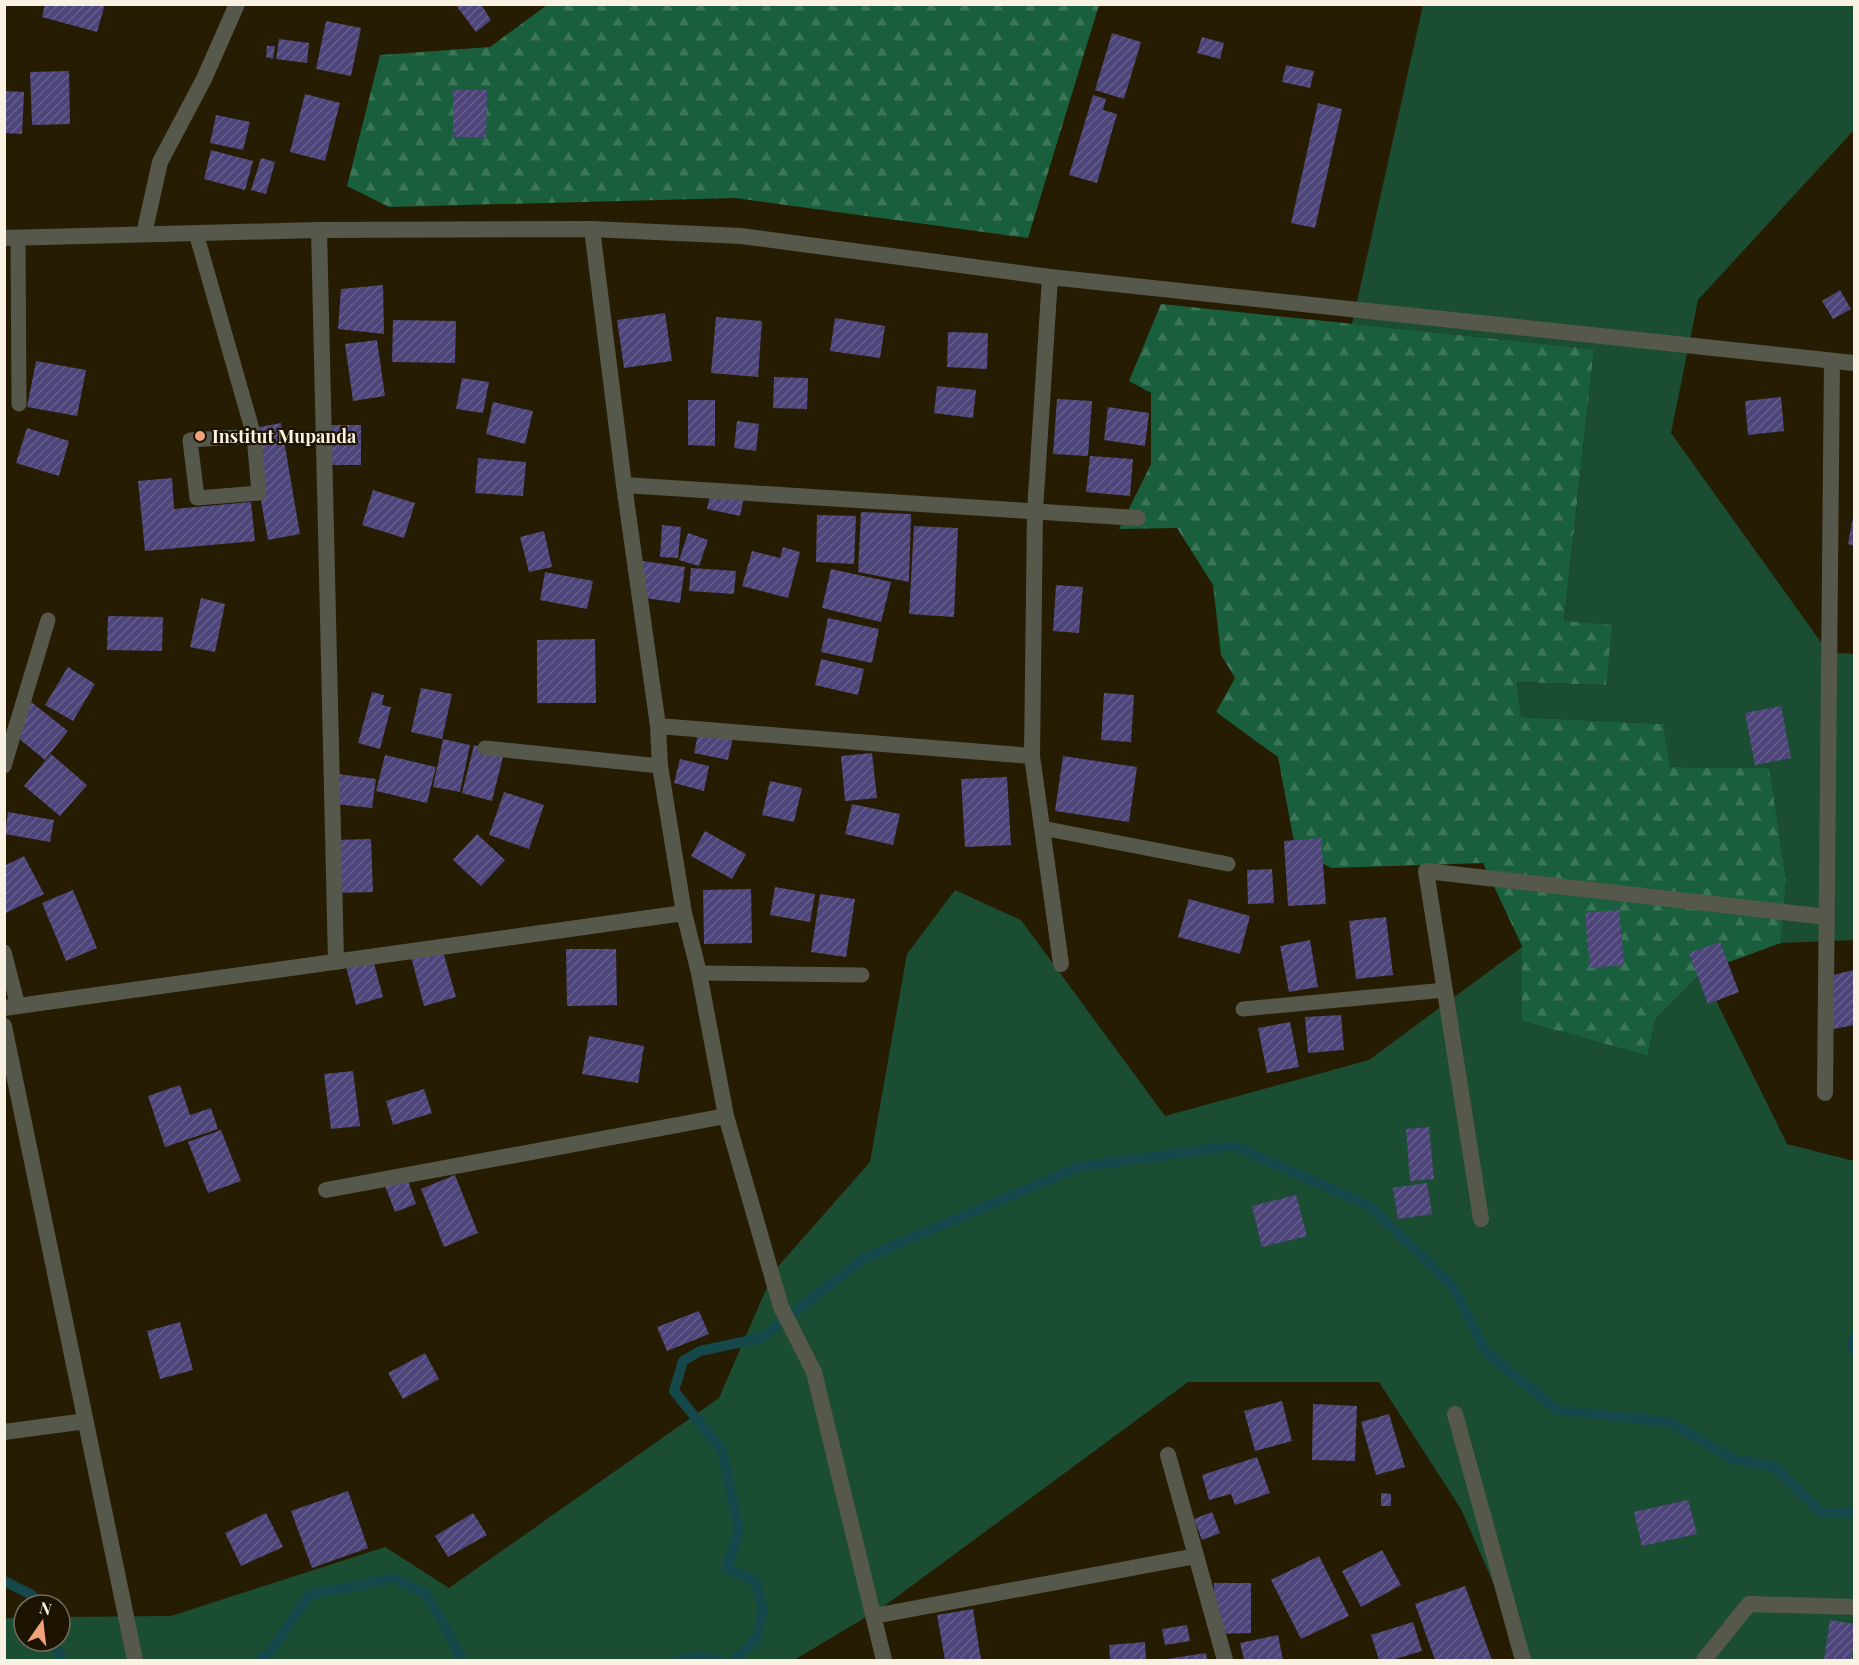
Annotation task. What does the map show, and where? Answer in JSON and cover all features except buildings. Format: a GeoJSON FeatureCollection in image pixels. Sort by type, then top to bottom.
{"type":"FeatureCollection","features":[{"type":"Feature","properties":{"kind":"street"},"geometry":{"type":"LineString","coordinates":[[144,234],[160,162],[204,79],[237,4]]}},
{"type":"Feature","properties":{"kind":"street"},"geometry":{"type":"LineString","coordinates":[[11,238],[319,230],[592,229],[741,236],[1050,277],[1854,363]]}},
{"type":"Feature","properties":{"kind":"street"},"geometry":{"type":"LineString","coordinates":[[592,229],[624,484],[658,726],[660,766],[684,913],[699,973],[726,1116],[780,1307],[814,1372],[884,1660]]}},
{"type":"Feature","properties":{"kind":"street"},"geometry":{"type":"LineString","coordinates":[[319,230],[336,962]]}},
{"type":"Feature","properties":{"kind":"street"},"geometry":{"type":"LineString","coordinates":[[1050,277],[1035,511],[1032,756],[1060,964]]}},
{"type":"Feature","properties":{"kind":"street"},"geometry":{"type":"LineString","coordinates":[[1826,1093],[1832,361]]}},
{"type":"Feature","properties":{"kind":"street"},"geometry":{"type":"LineString","coordinates":[[624,484],[1138,518]]}},
{"type":"Feature","properties":{"kind":"street"},"geometry":{"type":"LineString","coordinates":[[658,726],[1032,756]]}},
{"type":"Feature","properties":{"kind":"street"},"geometry":{"type":"LineString","coordinates":[[1481,1219],[1426,871],[1827,917]]}},
{"type":"Feature","properties":{"kind":"street"},"geometry":{"type":"LineString","coordinates":[[11,1007],[684,913]]}},
{"type":"Feature","properties":{"kind":"street"},"geometry":{"type":"LineString","coordinates":[[4,1026],[135,1660]]}},
{"type":"Feature","properties":{"kind":"street"},"geometry":{"type":"LineString","coordinates":[[326,1190],[726,1116]]}},
{"type":"Feature","properties":{"kind":"street"},"geometry":{"type":"LineString","coordinates":[[1455,1414],[1523,1660]]}},
{"type":"Feature","properties":{"kind":"street"},"geometry":{"type":"LineString","coordinates":[[4,1432],[86,1420]]}},
{"type":"Feature","properties":{"kind":"street"},"geometry":{"type":"LineString","coordinates":[[1168,1455],[1225,1660]]}},
{"type":"Feature","properties":{"kind":"street"},"geometry":{"type":"LineString","coordinates":[[874,1616],[1196,1556]]}},
{"type":"Feature","properties":{"kind":"street"},"geometry":{"type":"LineString","coordinates":[[1704,1660],[1749,1604],[1854,1607]]}},
{"type":"Feature","properties":{"kind":"lane"},"geometry":{"type":"LineString","coordinates":[[196,233],[254,436],[259,493],[197,498],[190,440],[254,436]]}},
{"type":"Feature","properties":{"kind":"lane"},"geometry":{"type":"LineString","coordinates":[[11,238],[19,404]]}},
{"type":"Feature","properties":{"kind":"lane"},"geometry":{"type":"LineString","coordinates":[[4,766],[48,620]]}},
{"type":"Feature","properties":{"kind":"lane"},"geometry":{"type":"LineString","coordinates":[[485,748],[660,766]]}},
{"type":"Feature","properties":{"kind":"lane"},"geometry":{"type":"LineString","coordinates":[[1042,828],[1228,864]]}},
{"type":"Feature","properties":{"kind":"lane"},"geometry":{"type":"LineString","coordinates":[[4,952],[11,1007]]}},
{"type":"Feature","properties":{"kind":"lane"},"geometry":{"type":"LineString","coordinates":[[699,973],[862,975]]}},
{"type":"Feature","properties":{"kind":"lane"},"geometry":{"type":"LineString","coordinates":[[1244,1009],[1444,990]]}},
{"type":"Feature","properties":{"kind":"green space"},"geometry":{"type":"Polygon","coordinates":[[[547,5],[1099,5],[1028,238],[735,198],[389,207],[347,186],[380,55],[490,47],[547,5]]]}},
{"type":"Feature","properties":{"kind":"green space"},"geometry":{"type":"Polygon","coordinates":[[[1423,5],[1854,5],[1854,130],[1698,300],[1671,433],[1828,652],[1854,654],[1854,940],[1781,943],[1786,880],[1768,768],[1670,767],[1662,724],[1521,717],[1517,682],[1605,685],[1564,622],[1594,349],[1352,324],[1423,5]]]}},
{"type":"Feature","properties":{"kind":"green space"},"geometry":{"type":"Polygon","coordinates":[[[1161,304],[1594,349],[1564,621],[1612,625],[1606,685],[1517,682],[1521,717],[1663,724],[1670,767],[1769,768],[1786,880],[1781,943],[1702,972],[1655,1020],[1648,1056],[1522,1021],[1522,946],[1483,863],[1332,868],[1296,852],[1278,757],[1216,712],[1235,678],[1221,655],[1213,585],[1177,528],[1119,529],[1151,464],[1151,393],[1129,381],[1161,304]]]}},
{"type":"Feature","properties":{"kind":"green space"},"geometry":{"type":"Polygon","coordinates":[[[955,890],[1021,920],[1165,1116],[1369,1060],[1522,947],[1522,1021],[1648,1056],[1655,1020],[1702,972],[1787,1144],[1854,1161],[1854,1660],[1527,1660],[1461,1509],[1379,1382],[1188,1382],[883,1607],[794,1660],[5,1660],[4,1618],[12,1618],[12,1653],[72,1653],[72,1617],[171,1616],[385,1547],[449,1588],[719,1398],[774,1271],[870,1162],[907,954],[955,890]]]}},
{"type":"Feature","properties":{"kind":"waterway"},"geometry":{"type":"LineString","coordinates":[[734,1660],[756,1640],[763,1609],[756,1582],[727,1568],[739,1530],[722,1450],[674,1391],[683,1361],[700,1351],[761,1338],[864,1258],[1079,1167],[1234,1146],[1370,1206],[1453,1287],[1486,1352],[1557,1410],[1669,1422],[1733,1459],[1774,1467],[1822,1513],[1854,1512]]}},
{"type":"Feature","properties":{"kind":"waterway"},"geometry":{"type":"LineString","coordinates":[[1854,1337],[1852,1347],[1854,1351]]}},
{"type":"Feature","properties":{"kind":"waterway"},"geometry":{"type":"LineString","coordinates":[[260,1660],[269,1654],[309,1595],[393,1578],[425,1593],[462,1660]]}},
{"type":"Feature","properties":{"kind":"waterway"},"geometry":{"type":"LineString","coordinates":[[4,1581],[28,1593]]}},
{"type":"Feature","properties":{"kind":"waterway"},"geometry":{"type":"LineString","coordinates":[[59,1653],[62,1660]]}},
{"type":"Feature","properties":{"kind":"waterway"},"geometry":{"type":"LineString","coordinates":[[679,1660],[700,1657],[718,1660]]}},
{"type":"Feature","properties":{"kind":"place","name":"Institut Mupanda"},"geometry":{"type":"Point","coordinates":[200,436]}}]}
